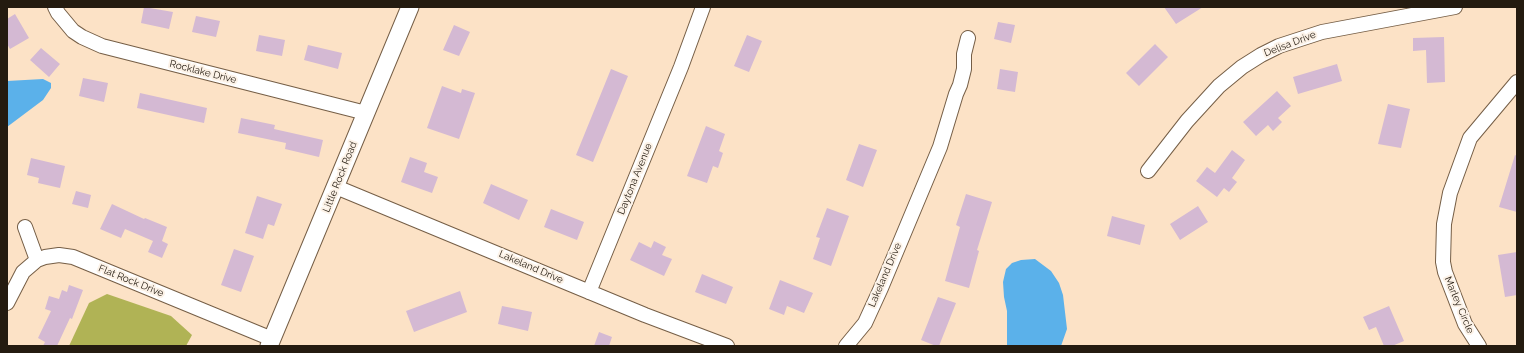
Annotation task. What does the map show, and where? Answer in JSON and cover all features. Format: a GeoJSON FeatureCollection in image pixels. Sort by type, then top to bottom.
{"type":"FeatureCollection","features":[{"type":"Feature","properties":{"kind":"main road","name":"Little Rock Road"},"geometry":{"type":"LineString","coordinates":[[271,343],[410,7]]}},
{"type":"Feature","properties":{"kind":"street","name":"Rocklake Drive"},"geometry":{"type":"LineString","coordinates":[[55,7],[58,13],[74,31],[82,37],[102,46],[366,113]]}},
{"type":"Feature","properties":{"kind":"street","name":"Daytona Avenue"},"geometry":{"type":"LineString","coordinates":[[589,292],[681,67],[702,7]]}},
{"type":"Feature","properties":{"kind":"street","name":"Delisa Drive"},"geometry":{"type":"LineString","coordinates":[[1148,171],[1187,122],[1219,86],[1242,67],[1261,55],[1279,46],[1322,32],[1455,7]]}},
{"type":"Feature","properties":{"kind":"street","name":"Lakeland Drive"},"geometry":{"type":"LineString","coordinates":[[846,346],[865,323],[940,147],[960,85],[964,69],[964,54],[968,38]]}},
{"type":"Feature","properties":{"kind":"street","name":"Marley Circle"},"geometry":{"type":"LineString","coordinates":[[1479,346],[1465,324],[1445,272],[1444,224],[1450,193],[1470,138],[1517,82]]}},
{"type":"Feature","properties":{"kind":"street","name":"Lakeland Drive"},"geometry":{"type":"LineString","coordinates":[[336,187],[708,342],[727,346]]}},
{"type":"Feature","properties":{"kind":"street"},"geometry":{"type":"LineString","coordinates":[[25,227],[37,260]]}},
{"type":"Feature","properties":{"kind":"street","name":"Flat Rock Drive"},"geometry":{"type":"LineString","coordinates":[[7,303],[23,272],[37,260],[44,257],[59,255],[73,257],[271,343]]}},
{"type":"Feature","properties":{"kind":"shaded area"},"geometry":{"type":"Polygon","coordinates":[[[107,294],[171,316],[192,335],[186,346],[69,346],[89,303],[107,294]]]}},
{"type":"Feature","properties":{"kind":"water"},"geometry":{"type":"Polygon","coordinates":[[[43,79],[51,83],[51,88],[43,100],[7,127],[7,81],[43,79]]]}},
{"type":"Feature","properties":{"kind":"water"},"geometry":{"type":"Polygon","coordinates":[[[1035,259],[1051,271],[1059,283],[1063,295],[1067,329],[1061,346],[1007,346],[1007,311],[1003,282],[1006,269],[1012,263],[1021,260],[1035,259]]]}},
{"type":"Feature","properties":{"kind":"building"},"geometry":{"type":"Polygon","coordinates":[[[144,7],[173,12],[169,29],[141,23],[144,7]]]}},
{"type":"Feature","properties":{"kind":"building"},"geometry":{"type":"Polygon","coordinates":[[[1164,7],[1203,7],[1176,24],[1164,7]]]}},
{"type":"Feature","properties":{"kind":"building"},"geometry":{"type":"Polygon","coordinates":[[[15,14],[29,38],[10,49],[7,44],[7,19],[15,14]]]}},
{"type":"Feature","properties":{"kind":"building"},"geometry":{"type":"Polygon","coordinates":[[[196,16],[220,21],[216,37],[192,32],[196,16]]]}},
{"type":"Feature","properties":{"kind":"building"},"geometry":{"type":"Polygon","coordinates":[[[998,22],[1015,25],[1011,43],[994,39],[998,22]]]}},
{"type":"Feature","properties":{"kind":"building"},"geometry":{"type":"Polygon","coordinates":[[[454,25],[470,32],[459,56],[443,50],[454,25]]]}},
{"type":"Feature","properties":{"kind":"building"},"geometry":{"type":"Polygon","coordinates":[[[259,35],[285,40],[282,56],[256,51],[259,35]]]}},
{"type":"Feature","properties":{"kind":"building"},"geometry":{"type":"Polygon","coordinates":[[[747,35],[762,41],[749,72],[734,66],[747,35]]]}},
{"type":"Feature","properties":{"kind":"building"},"geometry":{"type":"Polygon","coordinates":[[[1444,37],[1445,82],[1427,83],[1426,50],[1413,51],[1413,38],[1444,37]]]}},
{"type":"Feature","properties":{"kind":"building"},"geometry":{"type":"Polygon","coordinates":[[[1155,44],[1168,57],[1139,86],[1126,73],[1155,44]]]}},
{"type":"Feature","properties":{"kind":"building"},"geometry":{"type":"Polygon","coordinates":[[[308,45],[342,53],[338,69],[304,60],[308,45]]]}},
{"type":"Feature","properties":{"kind":"building"},"geometry":{"type":"Polygon","coordinates":[[[41,48],[60,64],[49,77],[30,60],[41,48]]]}},
{"type":"Feature","properties":{"kind":"building"},"geometry":{"type":"Polygon","coordinates":[[[1337,64],[1342,81],[1298,94],[1293,77],[1337,64]]]}},
{"type":"Feature","properties":{"kind":"building"},"geometry":{"type":"Polygon","coordinates":[[[611,69],[628,76],[593,162],[576,155],[611,69]]]}},
{"type":"Feature","properties":{"kind":"building"},"geometry":{"type":"Polygon","coordinates":[[[1000,69],[1018,72],[1015,92],[997,89],[1000,69]]]}},
{"type":"Feature","properties":{"kind":"building"},"geometry":{"type":"Polygon","coordinates":[[[83,78],[108,83],[104,102],[79,96],[83,78]]]}},
{"type":"Feature","properties":{"kind":"building"},"geometry":{"type":"Polygon","coordinates":[[[442,86],[461,93],[462,89],[475,93],[459,139],[427,128],[442,86]]]}},
{"type":"Feature","properties":{"kind":"building"},"geometry":{"type":"Polygon","coordinates":[[[1277,91],[1291,106],[1278,118],[1282,122],[1273,131],[1268,125],[1256,136],[1243,122],[1277,91]]]}},
{"type":"Feature","properties":{"kind":"building"},"geometry":{"type":"Polygon","coordinates":[[[140,93],[207,108],[204,123],[137,108],[140,93]]]}},
{"type":"Feature","properties":{"kind":"building"},"geometry":{"type":"Polygon","coordinates":[[[1388,104],[1410,109],[1401,148],[1378,144],[1388,104]]]}},
{"type":"Feature","properties":{"kind":"building"},"geometry":{"type":"Polygon","coordinates":[[[241,118],[275,125],[274,129],[323,140],[319,157],[285,149],[286,143],[238,133],[241,118]]]}},
{"type":"Feature","properties":{"kind":"building"},"geometry":{"type":"Polygon","coordinates":[[[706,126],[725,134],[719,151],[723,153],[718,168],[713,166],[707,183],[687,176],[706,126]]]}},
{"type":"Feature","properties":{"kind":"building"},"geometry":{"type":"Polygon","coordinates":[[[859,144],[877,150],[863,187],[846,180],[859,144]]]}},
{"type":"Feature","properties":{"kind":"building"},"geometry":{"type":"Polygon","coordinates":[[[1232,150],[1245,160],[1232,178],[1237,182],[1229,192],[1224,188],[1217,197],[1196,181],[1207,167],[1215,173],[1232,150]]]}},
{"type":"Feature","properties":{"kind":"building"},"geometry":{"type":"Polygon","coordinates":[[[1515,155],[1517,156],[1517,212],[1499,207],[1515,155]]]}},
{"type":"Feature","properties":{"kind":"building"},"geometry":{"type":"Polygon","coordinates":[[[410,157],[427,163],[424,172],[438,177],[432,193],[401,182],[410,157]]]}},
{"type":"Feature","properties":{"kind":"building"},"geometry":{"type":"Polygon","coordinates":[[[31,158],[65,166],[60,188],[38,183],[39,178],[27,175],[31,158]]]}},
{"type":"Feature","properties":{"kind":"building"},"geometry":{"type":"Polygon","coordinates":[[[491,184],[528,200],[519,220],[483,203],[491,184]]]}},
{"type":"Feature","properties":{"kind":"building"},"geometry":{"type":"Polygon","coordinates":[[[76,191],[91,195],[88,208],[72,204],[76,191]]]}},
{"type":"Feature","properties":{"kind":"building"},"geometry":{"type":"Polygon","coordinates":[[[966,194],[992,202],[977,250],[979,251],[969,288],[945,281],[960,227],[956,225],[966,194]]]}},
{"type":"Feature","properties":{"kind":"building"},"geometry":{"type":"Polygon","coordinates":[[[257,196],[282,204],[274,226],[268,224],[263,239],[245,233],[257,196]]]}},
{"type":"Feature","properties":{"kind":"building"},"geometry":{"type":"Polygon","coordinates":[[[112,204],[144,219],[145,218],[167,227],[162,241],[168,244],[162,258],[148,252],[153,241],[125,229],[121,238],[100,229],[112,204]]]}},
{"type":"Feature","properties":{"kind":"building"},"geometry":{"type":"Polygon","coordinates":[[[1198,206],[1208,222],[1180,240],[1170,224],[1198,206]]]}},
{"type":"Feature","properties":{"kind":"building"},"geometry":{"type":"Polygon","coordinates":[[[827,208],[849,216],[831,266],[813,259],[820,238],[816,237],[827,208]]]}},
{"type":"Feature","properties":{"kind":"building"},"geometry":{"type":"Polygon","coordinates":[[[551,209],[584,222],[577,240],[544,227],[551,209]]]}},
{"type":"Feature","properties":{"kind":"building"},"geometry":{"type":"Polygon","coordinates":[[[1112,216],[1145,225],[1140,245],[1107,236],[1112,216]]]}},
{"type":"Feature","properties":{"kind":"building"},"geometry":{"type":"Polygon","coordinates":[[[654,241],[666,247],[662,255],[672,259],[664,276],[630,260],[639,242],[651,248],[654,241]]]}},
{"type":"Feature","properties":{"kind":"building"},"geometry":{"type":"Polygon","coordinates":[[[234,249],[254,256],[241,292],[221,285],[234,249]]]}},
{"type":"Feature","properties":{"kind":"building"},"geometry":{"type":"Polygon","coordinates":[[[1517,252],[1517,295],[1505,297],[1498,255],[1517,252]]]}},
{"type":"Feature","properties":{"kind":"building"},"geometry":{"type":"Polygon","coordinates":[[[702,274],[733,287],[726,304],[695,292],[702,274]]]}},
{"type":"Feature","properties":{"kind":"building"},"geometry":{"type":"Polygon","coordinates":[[[780,280],[813,293],[804,313],[787,306],[784,315],[769,309],[780,280]]]}},
{"type":"Feature","properties":{"kind":"building"},"geometry":{"type":"Polygon","coordinates":[[[69,285],[83,290],[72,319],[70,318],[57,346],[43,346],[45,342],[38,338],[51,311],[45,309],[49,296],[59,299],[62,290],[67,292],[69,285]]]}},
{"type":"Feature","properties":{"kind":"building"},"geometry":{"type":"Polygon","coordinates":[[[460,291],[467,312],[414,332],[406,311],[460,291]]]}},
{"type":"Feature","properties":{"kind":"building"},"geometry":{"type":"Polygon","coordinates":[[[938,297],[956,303],[939,346],[936,346],[921,340],[938,297]]]}},
{"type":"Feature","properties":{"kind":"building"},"geometry":{"type":"Polygon","coordinates":[[[502,306],[532,312],[528,331],[498,324],[502,306]]]}},
{"type":"Feature","properties":{"kind":"building"},"geometry":{"type":"Polygon","coordinates":[[[1389,306],[1404,341],[1392,346],[1384,346],[1376,327],[1369,330],[1363,317],[1389,306]]]}},
{"type":"Feature","properties":{"kind":"building"},"geometry":{"type":"Polygon","coordinates":[[[599,332],[612,337],[609,346],[594,346],[599,332]]]}}]}
